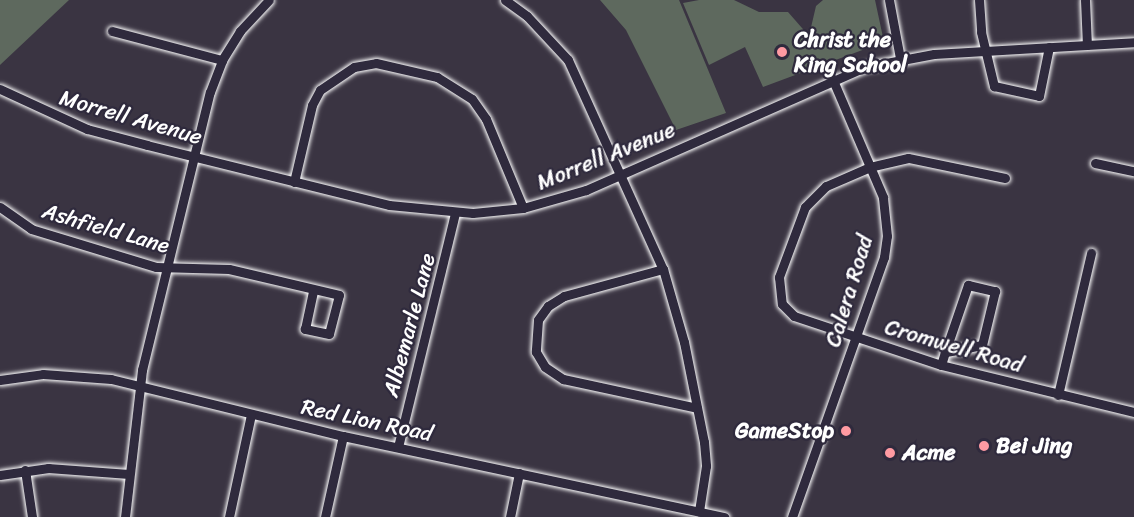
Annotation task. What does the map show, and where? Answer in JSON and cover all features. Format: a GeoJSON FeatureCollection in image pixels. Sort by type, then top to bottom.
{"type":"FeatureCollection","features":[{"type":"Feature","properties":{"kind":"street"},"geometry":{"type":"LineString","coordinates":[[505,0],[527,16],[568,60],[663,269],[684,342],[706,466],[699,512]]}},
{"type":"Feature","properties":{"kind":"street"},"geometry":{"type":"LineString","coordinates":[[889,0],[900,58]]}},
{"type":"Feature","properties":{"kind":"street"},"geometry":{"type":"LineString","coordinates":[[979,0],[994,86],[1039,96],[1049,47]]}},
{"type":"Feature","properties":{"kind":"street"},"geometry":{"type":"LineString","coordinates":[[1085,0],[1087,45]]}},
{"type":"Feature","properties":{"kind":"street"},"geometry":{"type":"LineString","coordinates":[[125,517],[140,386],[195,156],[222,60],[264,1]]}},
{"type":"Feature","properties":{"kind":"street"},"geometry":{"type":"LineString","coordinates":[[112,31],[222,60]]}},
{"type":"Feature","properties":{"kind":"street","name":"Morrell Avenue"},"geometry":{"type":"LineString","coordinates":[[0,89],[87,129],[389,205],[455,213],[523,208],[571,195],[832,78],[900,58],[1134,42]]}},
{"type":"Feature","properties":{"kind":"street"},"geometry":{"type":"LineString","coordinates":[[294,182],[312,105],[320,90],[354,67],[376,63],[437,77],[472,99],[486,119],[523,208]]}},
{"type":"Feature","properties":{"kind":"street","name":"Calera Road"},"geometry":{"type":"LineString","coordinates":[[792,517],[857,337],[887,236],[883,197],[832,78]]}},
{"type":"Feature","properties":{"kind":"street"},"geometry":{"type":"LineString","coordinates":[[870,167],[908,158],[1005,178]]}},
{"type":"Feature","properties":{"kind":"street"},"geometry":{"type":"LineString","coordinates":[[1095,163],[1134,171]]}},
{"type":"Feature","properties":{"kind":"street","name":"Cromwell Road"},"geometry":{"type":"LineString","coordinates":[[870,167],[826,186],[808,200],[779,276],[782,304],[794,316],[941,365],[1134,412]]}},
{"type":"Feature","properties":{"kind":"street","name":"Ashfield Lane"},"geometry":{"type":"LineString","coordinates":[[0,207],[31,229],[168,267],[229,269],[339,295],[329,334],[305,329],[313,290]]}},
{"type":"Feature","properties":{"kind":"street","name":"Albemarle Lane"},"geometry":{"type":"LineString","coordinates":[[398,447],[455,213]]}},
{"type":"Feature","properties":{"kind":"street"},"geometry":{"type":"LineString","coordinates":[[1058,395],[1090,253]]}},
{"type":"Feature","properties":{"kind":"street"},"geometry":{"type":"LineString","coordinates":[[663,269],[564,296],[548,306],[538,321],[536,352],[545,367],[563,379],[697,408]]}},
{"type":"Feature","properties":{"kind":"street"},"geometry":{"type":"LineString","coordinates":[[941,365],[945,352],[968,285],[995,291],[982,345],[945,352]]}},
{"type":"Feature","properties":{"kind":"street","name":"Red Lion Road"},"geometry":{"type":"LineString","coordinates":[[0,380],[43,374],[111,379],[343,436],[725,517]]}},
{"type":"Feature","properties":{"kind":"street"},"geometry":{"type":"LineString","coordinates":[[229,517],[251,414]]}},
{"type":"Feature","properties":{"kind":"street"},"geometry":{"type":"LineString","coordinates":[[325,517],[343,436]]}},
{"type":"Feature","properties":{"kind":"street"},"geometry":{"type":"LineString","coordinates":[[0,475],[25,470],[75,468],[129,474]]}},
{"type":"Feature","properties":{"kind":"street"},"geometry":{"type":"LineString","coordinates":[[25,470],[32,517]]}},
{"type":"Feature","properties":{"kind":"street"},"geometry":{"type":"LineString","coordinates":[[510,517],[519,473]]}},
{"type":"Feature","properties":{"kind":"green space"},"geometry":{"type":"Polygon","coordinates":[[[0,0],[69,0],[0,65],[0,0]]]}},
{"type":"Feature","properties":{"kind":"green space"},"geometry":{"type":"Polygon","coordinates":[[[600,0],[679,0],[726,113],[676,130],[626,30],[600,0]]]}},
{"type":"Feature","properties":{"kind":"green space","name":"Christ the King School"},"geometry":{"type":"Polygon","coordinates":[[[699,0],[734,0],[759,12],[788,12],[809,36],[816,6],[823,0],[875,0],[884,42],[763,87],[745,47],[709,65],[683,3],[699,0]]]}},
{"type":"Feature","properties":{"kind":"place","name":"Christ the King School"},"geometry":{"type":"Point","coordinates":[782,52]}},
{"type":"Feature","properties":{"kind":"place","name":"GameStop"},"geometry":{"type":"Point","coordinates":[846,431]}},
{"type":"Feature","properties":{"kind":"place","name":"Bei Jing"},"geometry":{"type":"Point","coordinates":[984,446]}},
{"type":"Feature","properties":{"kind":"place","name":"Acme"},"geometry":{"type":"Point","coordinates":[890,453]}}]}
